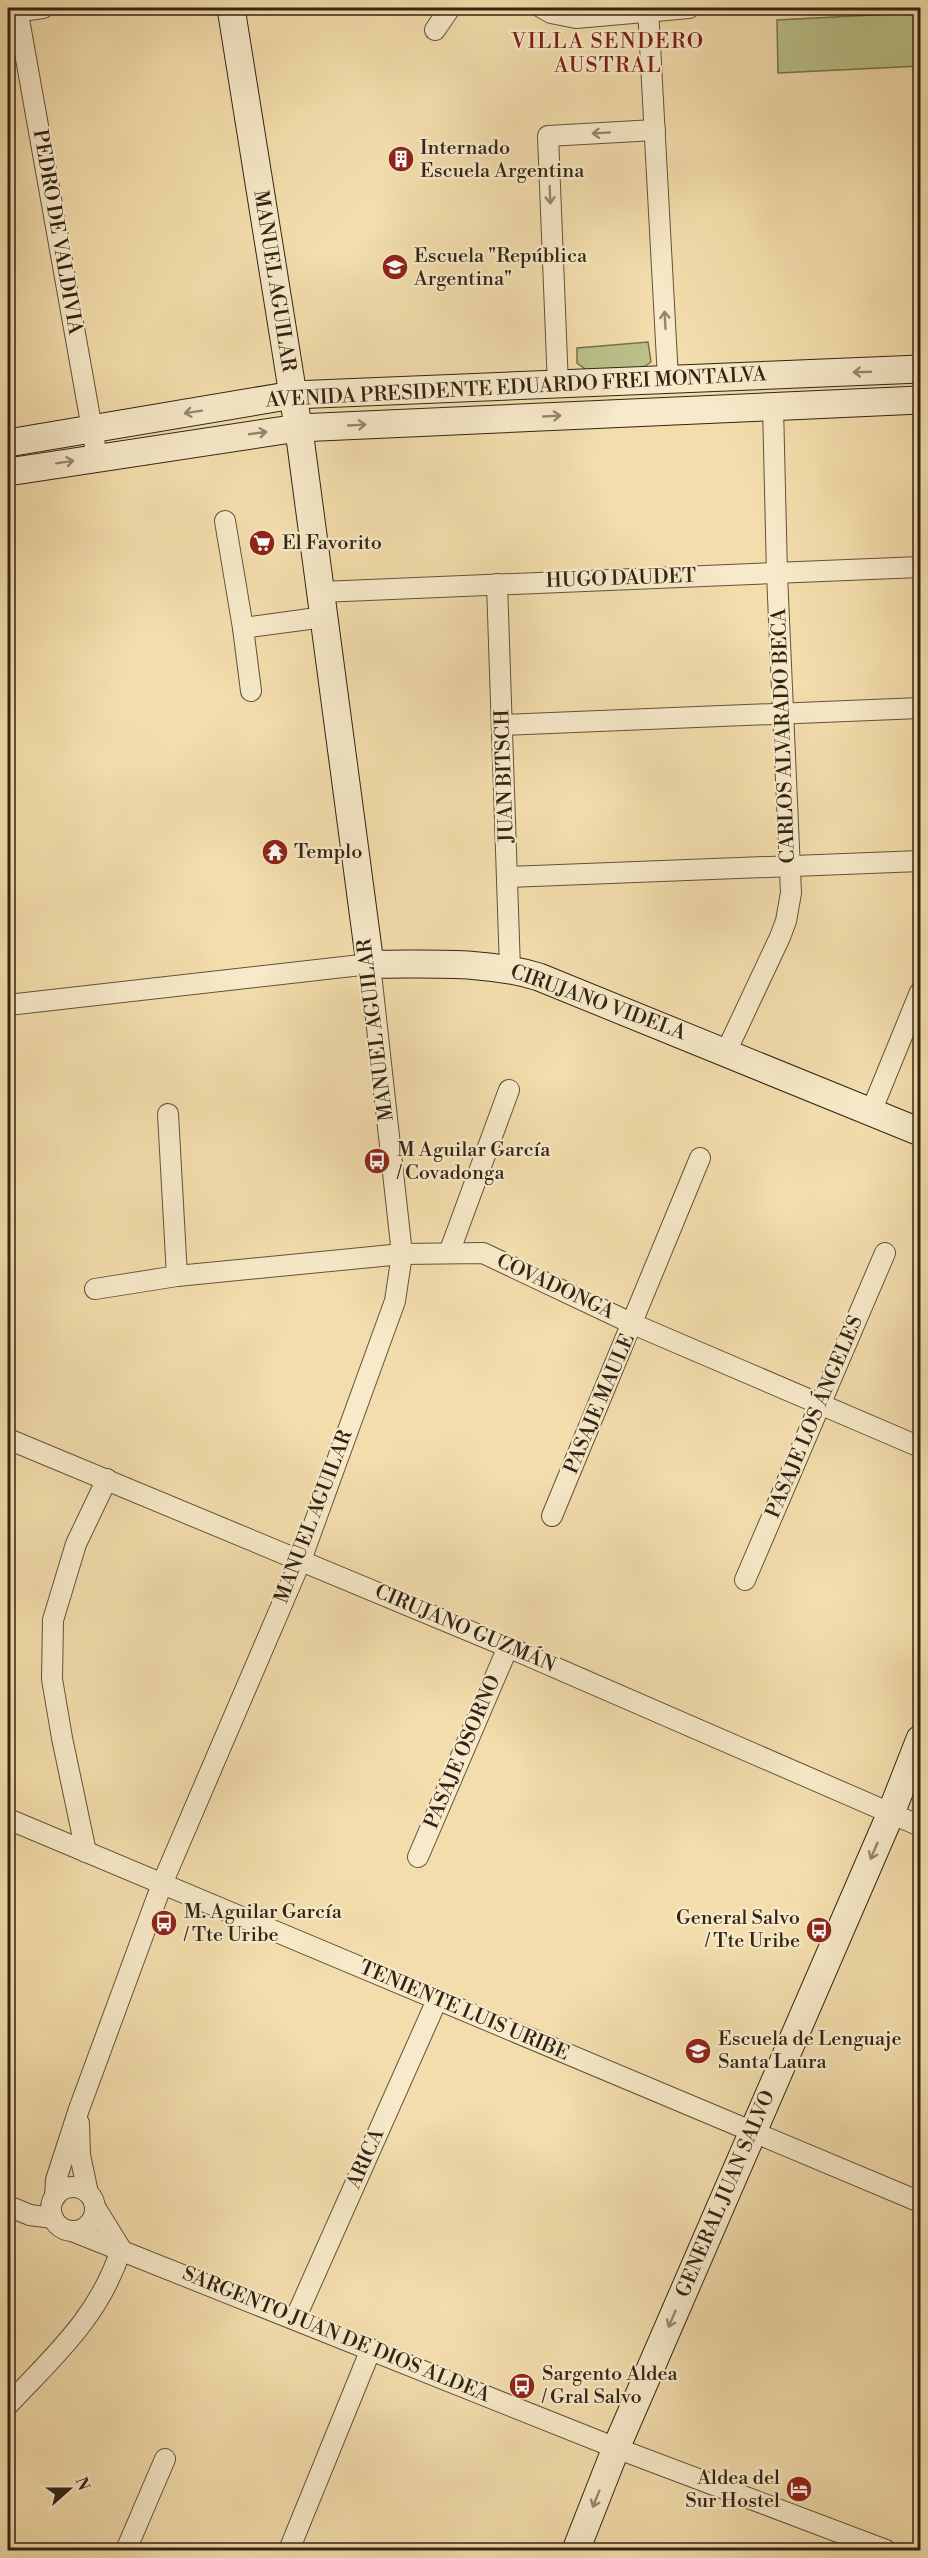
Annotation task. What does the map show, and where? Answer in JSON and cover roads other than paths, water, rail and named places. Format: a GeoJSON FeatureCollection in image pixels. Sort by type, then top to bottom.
{"type":"FeatureCollection","features":[{"type":"Feature","properties":{"kind":"street"},"geometry":{"type":"LineString","coordinates":[[14,11],[43,8]]}},
{"type":"Feature","properties":{"kind":"street","name":"MANUEL AGUILAR"},"geometry":{"type":"LineString","coordinates":[[55,2197],[56,2180],[79,2109],[162,1884],[300,1560],[395,1301],[402,1254],[370,964],[323,605],[298,428],[231,8]]}},
{"type":"Feature","properties":{"kind":"street"},"geometry":{"type":"LineString","coordinates":[[435,30],[450,8]]}},
{"type":"Feature","properties":{"kind":"street"},"geometry":{"type":"LineString","coordinates":[[542,8],[551,13],[576,18],[648,9],[689,8]]}},
{"type":"Feature","properties":{"kind":"street"},"geometry":{"type":"LineString","coordinates":[[648,9],[668,379]]}},
{"type":"Feature","properties":{"kind":"street","name":"PEDRO DE VALDIVIA"},"geometry":{"type":"LineString","coordinates":[[14,11],[97,457]]}},
{"type":"Feature","properties":{"kind":"street"},"geometry":{"type":"LineString","coordinates":[[558,386],[548,136],[655,130]]}},
{"type":"Feature","properties":{"kind":"street","name":"AVENIDA PRESIDENTE EDUARDO FREI MONTALVA"},"geometry":{"type":"LineString","coordinates":[[8,443],[293,396],[921,369]]}},
{"type":"Feature","properties":{"kind":"street","name":"AVENIDA PRESIDENTE EDUARDO FREI MONTALVA"},"geometry":{"type":"LineString","coordinates":[[8,472],[298,428],[921,400]]}},
{"type":"Feature","properties":{"kind":"street","name":"CARLOS ALVARADO BECA"},"geometry":{"type":"LineString","coordinates":[[726,1052],[786,921],[791,893],[777,574],[773,406]]}},
{"type":"Feature","properties":{"kind":"street"},"geometry":{"type":"LineString","coordinates":[[225,521],[251,691]]}},
{"type":"Feature","properties":{"kind":"street","name":"HUGO DAUDET"},"geometry":{"type":"LineString","coordinates":[[243,628],[323,605],[497,584],[921,567]]}},
{"type":"Feature","properties":{"kind":"street","name":"JUAN BITSCH"},"geometry":{"type":"LineString","coordinates":[[497,584],[510,969]]}},
{"type":"Feature","properties":{"kind":"street"},"geometry":{"type":"LineString","coordinates":[[503,724],[921,708]]}},
{"type":"Feature","properties":{"kind":"street"},"geometry":{"type":"LineString","coordinates":[[508,877],[921,861]]}},
{"type":"Feature","properties":{"kind":"street","name":"CIRUJANO VIDELA"},"geometry":{"type":"LineString","coordinates":[[8,1005],[370,964],[480,965],[510,969],[559,984],[921,1132]]}},
{"type":"Feature","properties":{"kind":"street"},"geometry":{"type":"LineString","coordinates":[[871,1112],[921,992]]}},
{"type":"Feature","properties":{"kind":"street"},"geometry":{"type":"LineString","coordinates":[[449,1253],[509,1089]]}},
{"type":"Feature","properties":{"kind":"street"},"geometry":{"type":"LineString","coordinates":[[168,1114],[177,1276]]}},
{"type":"Feature","properties":{"kind":"street","name":"PASAJE MAULE"},"geometry":{"type":"LineString","coordinates":[[552,1516],[700,1158]]}},
{"type":"Feature","properties":{"kind":"street","name":"COVADONGA"},"geometry":{"type":"LineString","coordinates":[[95,1289],[177,1276],[402,1254],[483,1253],[633,1324],[921,1447]]}},
{"type":"Feature","properties":{"kind":"street","name":"PASAJE LOS ÁNGELES"},"geometry":{"type":"LineString","coordinates":[[745,1580],[885,1253]]}},
{"type":"Feature","properties":{"kind":"street","name":"CIRUJANO GUZMÁN"},"geometry":{"type":"LineString","coordinates":[[8,1439],[508,1647],[921,1826]]}},
{"type":"Feature","properties":{"kind":"street"},"geometry":{"type":"LineString","coordinates":[[86,1852],[52,1679],[53,1620],[76,1544],[107,1479]]}},
{"type":"Feature","properties":{"kind":"street","name":"PASAJE OSORNO"},"geometry":{"type":"LineString","coordinates":[[418,1857],[508,1647]]}},
{"type":"Feature","properties":{"kind":"street","name":"GENERAL JUAN SALVO"},"geometry":{"type":"LineString","coordinates":[[576,2550],[616,2448],[921,1739]]}},
{"type":"Feature","properties":{"kind":"street","name":"TENIENTE LUIS URIBE"},"geometry":{"type":"LineString","coordinates":[[8,1820],[921,2202]]}},
{"type":"Feature","properties":{"kind":"street","name":"ARICA"},"geometry":{"type":"LineString","coordinates":[[295,2319],[437,2000]]}},
{"type":"Feature","properties":{"kind":"street","name":"MANUEL AGUILAR"},"geometry":{"type":"LineString","coordinates":[[79,2109],[80,2155],[91,2200]]}},
{"type":"Feature","properties":{"kind":"street"},"geometry":{"type":"LineString","coordinates":[[8,2405],[77,2333],[88,2317],[121,2249],[91,2200],[74,2187],[60,2191],[55,2197],[51,2211],[53,2218],[58,2225],[72,2230],[86,2226],[94,2214],[91,2200]]}},
{"type":"Feature","properties":{"kind":"street"},"geometry":{"type":"LineString","coordinates":[[8,2206],[30,2215],[53,2218]]}},
{"type":"Feature","properties":{"kind":"street","name":"SARGENTO JUAN DE DIOS ALDEA"},"geometry":{"type":"LineString","coordinates":[[72,2230],[616,2448],[886,2550]]}},
{"type":"Feature","properties":{"kind":"street"},"geometry":{"type":"LineString","coordinates":[[289,2550],[371,2349]]}},
{"type":"Feature","properties":{"kind":"street"},"geometry":{"type":"LineString","coordinates":[[126,2550],[165,2459]]}},
{"type":"Feature","properties":{"kind":"place","name":"Internado Escuela Argentina"},"geometry":{"type":"Point","coordinates":[401,159]}},
{"type":"Feature","properties":{"kind":"place","name":"Escuela \"República Argentina\""},"geometry":{"type":"Point","coordinates":[395,267]}},
{"type":"Feature","properties":{"kind":"place","name":"El Favorito"},"geometry":{"type":"Point","coordinates":[262,543]}},
{"type":"Feature","properties":{"kind":"place","name":"Templo"},"geometry":{"type":"Point","coordinates":[275,852]}},
{"type":"Feature","properties":{"kind":"place","name":"M Aguilar García / Covadonga"},"geometry":{"type":"Point","coordinates":[377,1161]}},
{"type":"Feature","properties":{"kind":"place","name":"M. Aguilar García / Tte Uribe"},"geometry":{"type":"Point","coordinates":[164,1923]}},
{"type":"Feature","properties":{"kind":"place","name":"General Salvo / Tte Uribe"},"geometry":{"type":"Point","coordinates":[819,1930]}},
{"type":"Feature","properties":{"kind":"place","name":"Escuela de Lenguaje Santa Laura"},"geometry":{"type":"Point","coordinates":[698,2051]}},
{"type":"Feature","properties":{"kind":"place","name":"Sargento Aldea / Gral Salvo"},"geometry":{"type":"Point","coordinates":[522,2386]}},
{"type":"Feature","properties":{"kind":"place","name":"Aldea del Sur Hostel"},"geometry":{"type":"Point","coordinates":[799,2489]}},
{"type":"Feature","properties":{"kind":"district","name":"VILLA SENDERO AUSTRAL"},"geometry":{"type":"Point","coordinates":[608,54]}}]}
